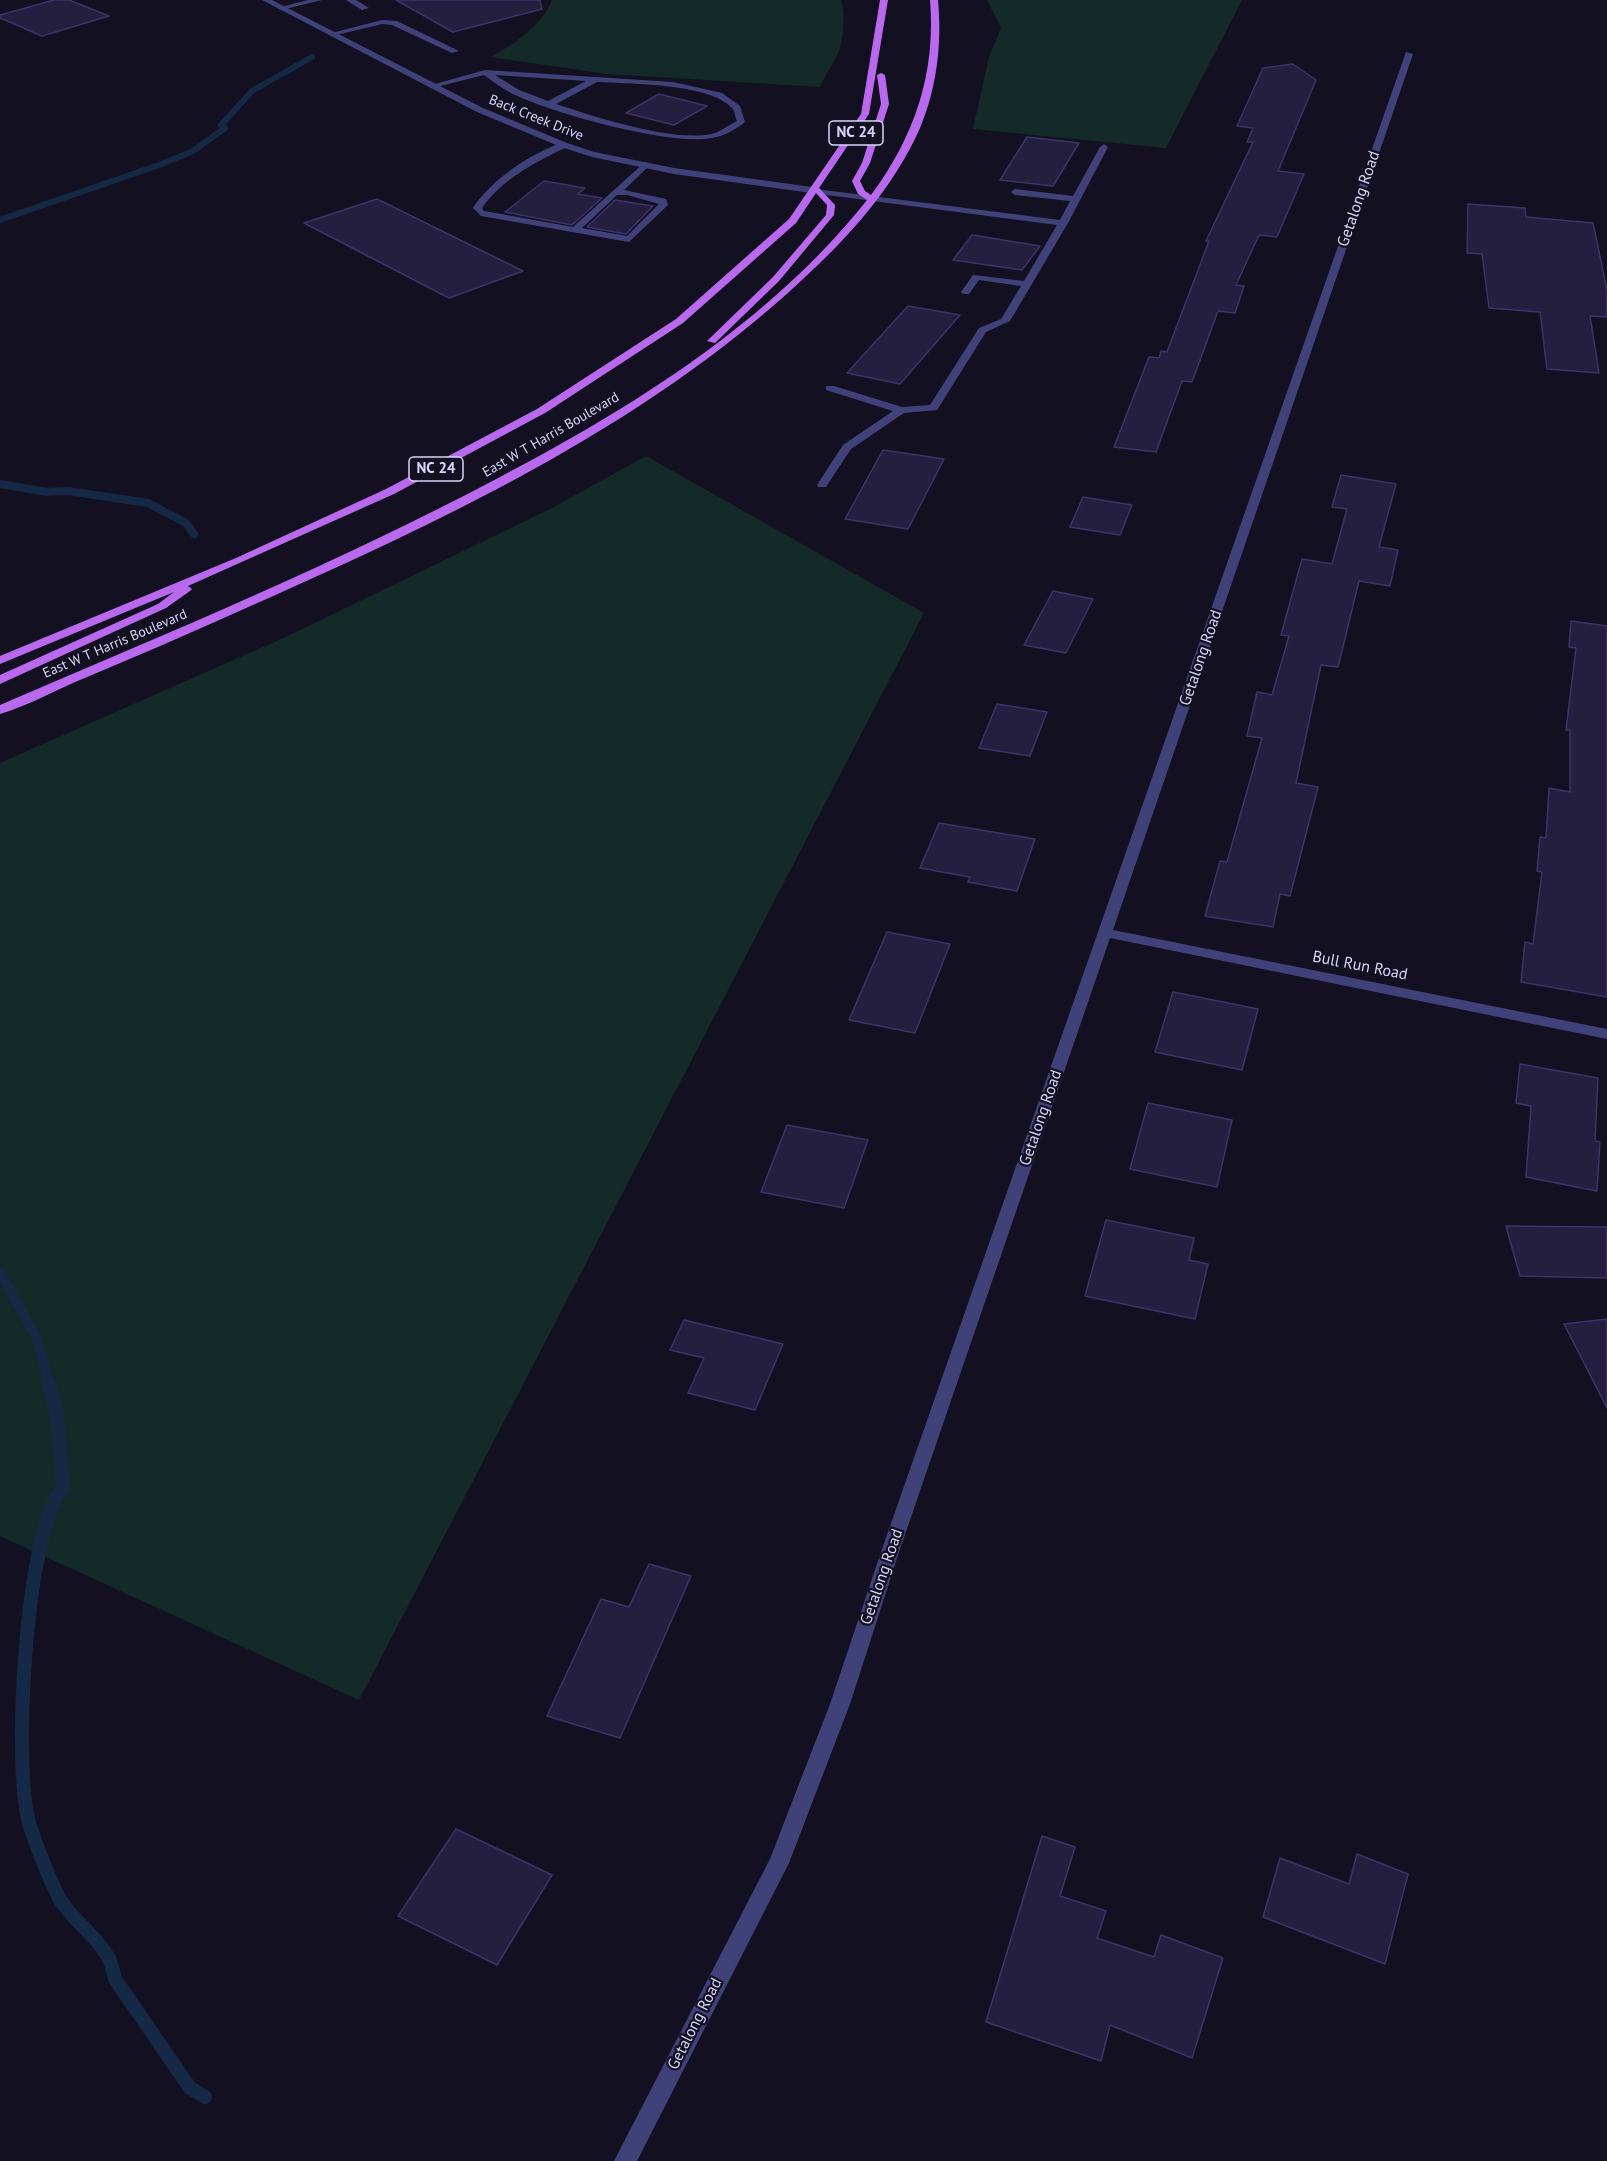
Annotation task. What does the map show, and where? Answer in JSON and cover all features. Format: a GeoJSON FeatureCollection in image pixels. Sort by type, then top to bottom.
{"type":"FeatureCollection","features":[{"type":"Feature","properties":{"kind":"main road","name":"East W T Harris Boulevard"},"geometry":{"type":"LineString","coordinates":[[0,660],[319,526],[420,477],[577,390],[656,338],[720,289],[768,246],[819,191],[854,137],[876,86],[885,45],[884,0]]}},
{"type":"Feature","properties":{"kind":"main road","name":"East W T Harris Boulevard"},"geometry":{"type":"LineString","coordinates":[[0,710],[214,618],[458,505],[576,441],[723,344],[788,290],[849,228],[872,200],[908,143],[922,110],[935,54],[937,27],[934,0]]}},
{"type":"Feature","properties":{"kind":"main road"},"geometry":{"type":"LineString","coordinates":[[872,200],[861,192],[856,181],[866,163],[885,104],[881,69]]}},
{"type":"Feature","properties":{"kind":"main road"},"geometry":{"type":"LineString","coordinates":[[681,373],[776,279],[830,215],[831,205],[819,191]]}},
{"type":"Feature","properties":{"kind":"main road"},"geometry":{"type":"LineString","coordinates":[[0,680],[162,606],[211,572]]}},
{"type":"Feature","properties":{"kind":"street","name":"Back Creek Drive"},"geometry":{"type":"LineString","coordinates":[[266,0],[489,114],[592,154],[645,165],[872,200],[1063,223]]}},
{"type":"Feature","properties":{"kind":"street"},"geometry":{"type":"LineString","coordinates":[[281,8],[318,0]]}},
{"type":"Feature","properties":{"kind":"street"},"geometry":{"type":"LineString","coordinates":[[350,0],[365,8]]}},
{"type":"Feature","properties":{"kind":"street"},"geometry":{"type":"LineString","coordinates":[[332,34],[382,22],[394,23],[455,51]]}},
{"type":"Feature","properties":{"kind":"street","name":"Getalong Road"},"geometry":{"type":"LineString","coordinates":[[625,2161],[779,1863],[840,1704],[890,1552],[1409,54]]}},
{"type":"Feature","properties":{"kind":"street"},"geometry":{"type":"LineString","coordinates":[[432,86],[485,72],[673,84],[719,95],[737,108],[741,122],[712,136],[692,138],[623,125],[549,104],[514,91],[485,72]]}},
{"type":"Feature","properties":{"kind":"street"},"geometry":{"type":"LineString","coordinates":[[549,104],[596,79]]}},
{"type":"Feature","properties":{"kind":"street"},"geometry":{"type":"LineString","coordinates":[[564,145],[514,173],[481,201],[477,208],[481,213],[629,239],[664,205],[663,201],[627,192],[615,193]]}},
{"type":"Feature","properties":{"kind":"street"},"geometry":{"type":"LineString","coordinates":[[830,388],[901,410],[933,408],[982,330],[1005,321],[1063,223],[1104,147]]}},
{"type":"Feature","properties":{"kind":"street"},"geometry":{"type":"LineString","coordinates":[[575,230],[645,165]]}},
{"type":"Feature","properties":{"kind":"street"},"geometry":{"type":"LineString","coordinates":[[1015,192],[1076,199]]}},
{"type":"Feature","properties":{"kind":"street"},"geometry":{"type":"LineString","coordinates":[[966,292],[976,277],[1028,284]]}},
{"type":"Feature","properties":{"kind":"street"},"geometry":{"type":"LineString","coordinates":[[822,485],[846,447],[901,410]]}},
{"type":"Feature","properties":{"kind":"street","name":"Bull Run Road"},"geometry":{"type":"LineString","coordinates":[[1106,933],[1607,1034]]}},
{"type":"Feature","properties":{"kind":"green space"},"geometry":{"type":"Polygon","coordinates":[[[552,0],[841,0],[843,30],[838,53],[820,87],[607,74],[491,57],[518,40],[534,26],[552,0]]]}},
{"type":"Feature","properties":{"kind":"green space"},"geometry":{"type":"Polygon","coordinates":[[[987,0],[1242,0],[1166,148],[973,129],[989,57],[1001,28],[987,0]]]}},
{"type":"Feature","properties":{"kind":"green space"},"geometry":{"type":"Polygon","coordinates":[[[646,456],[924,613],[359,1700],[0,1536],[0,763],[288,636],[552,508],[646,456]]]}},
{"type":"Feature","properties":{"kind":"building"},"geometry":{"type":"Polygon","coordinates":[[[54,0],[69,0],[109,16],[42,36],[0,18],[0,15],[54,0]]]}},
{"type":"Feature","properties":{"kind":"building"},"geometry":{"type":"Polygon","coordinates":[[[396,0],[540,0],[542,9],[453,32],[396,0]]]}},
{"type":"Feature","properties":{"kind":"building"},"geometry":{"type":"Polygon","coordinates":[[[1293,64],[1316,80],[1278,171],[1304,174],[1277,237],[1259,235],[1236,285],[1244,286],[1235,313],[1218,311],[1192,382],[1182,381],[1156,452],[1114,447],[1149,357],[1159,358],[1161,351],[1167,352],[1209,241],[1206,241],[1253,142],[1247,142],[1253,128],[1237,126],[1263,68],[1293,64]]]}},
{"type":"Feature","properties":{"kind":"building"},"geometry":{"type":"Polygon","coordinates":[[[659,94],[707,106],[674,125],[626,113],[659,94]]]}},
{"type":"Feature","properties":{"kind":"building"},"geometry":{"type":"Polygon","coordinates":[[[1027,137],[1079,143],[1053,186],[1000,180],[1027,137]]]}},
{"type":"Feature","properties":{"kind":"building"},"geometry":{"type":"Polygon","coordinates":[[[544,181],[585,188],[578,194],[602,198],[572,225],[505,212],[544,181]]]}},
{"type":"Feature","properties":{"kind":"building"},"geometry":{"type":"Polygon","coordinates":[[[377,199],[523,271],[449,298],[304,223],[377,199]]]}},
{"type":"Feature","properties":{"kind":"building"},"geometry":{"type":"Polygon","coordinates":[[[615,200],[653,206],[626,234],[587,227],[615,200]]]}},
{"type":"Feature","properties":{"kind":"building"},"geometry":{"type":"Polygon","coordinates":[[[1468,204],[1525,208],[1526,217],[1593,223],[1607,290],[1607,317],[1590,316],[1599,373],[1547,369],[1540,312],[1489,308],[1482,254],[1467,253],[1468,204]]]}},
{"type":"Feature","properties":{"kind":"building"},"geometry":{"type":"Polygon","coordinates":[[[972,235],[1040,246],[1022,270],[953,260],[972,235]]]}},
{"type":"Feature","properties":{"kind":"building"},"geometry":{"type":"Polygon","coordinates":[[[908,306],[960,315],[900,384],[847,373],[908,306]]]}},
{"type":"Feature","properties":{"kind":"building"},"geometry":{"type":"Polygon","coordinates":[[[883,450],[944,459],[908,529],[845,519],[883,450]]]}},
{"type":"Feature","properties":{"kind":"building"},"geometry":{"type":"Polygon","coordinates":[[[1341,475],[1396,484],[1379,547],[1398,550],[1390,586],[1359,581],[1338,667],[1321,665],[1296,783],[1318,787],[1290,896],[1280,894],[1273,927],[1205,916],[1220,861],[1227,862],[1262,738],[1247,736],[1257,692],[1272,695],[1289,636],[1281,635],[1302,559],[1332,564],[1347,509],[1332,507],[1341,475]]]}},
{"type":"Feature","properties":{"kind":"building"},"geometry":{"type":"Polygon","coordinates":[[[1083,497],[1132,505],[1120,535],[1070,527],[1083,497]]]}},
{"type":"Feature","properties":{"kind":"building"},"geometry":{"type":"Polygon","coordinates":[[[1053,591],[1093,599],[1066,653],[1024,645],[1053,591]]]}},
{"type":"Feature","properties":{"kind":"building"},"geometry":{"type":"Polygon","coordinates":[[[1571,621],[1607,626],[1607,997],[1521,982],[1525,942],[1533,944],[1542,872],[1537,871],[1540,837],[1546,838],[1549,788],[1570,792],[1570,730],[1566,730],[1576,648],[1569,647],[1571,621]]]}},
{"type":"Feature","properties":{"kind":"building"},"geometry":{"type":"Polygon","coordinates":[[[997,704],[1047,712],[1030,756],[979,748],[997,704]]]}},
{"type":"Feature","properties":{"kind":"building"},"geometry":{"type":"Polygon","coordinates":[[[939,823],[1035,839],[1017,891],[968,882],[970,877],[920,868],[939,823]]]}},
{"type":"Feature","properties":{"kind":"building"},"geometry":{"type":"Polygon","coordinates":[[[887,932],[950,944],[915,1033],[849,1020],[887,932]]]}},
{"type":"Feature","properties":{"kind":"building"},"geometry":{"type":"Polygon","coordinates":[[[1173,992],[1258,1009],[1242,1070],[1155,1052],[1173,992]]]}},
{"type":"Feature","properties":{"kind":"building"},"geometry":{"type":"Polygon","coordinates":[[[1520,1064],[1598,1078],[1595,1141],[1600,1142],[1597,1191],[1526,1177],[1531,1106],[1516,1103],[1520,1064]]]}},
{"type":"Feature","properties":{"kind":"building"},"geometry":{"type":"Polygon","coordinates":[[[1148,1103],[1232,1120],[1217,1187],[1130,1169],[1148,1103]]]}},
{"type":"Feature","properties":{"kind":"building"},"geometry":{"type":"Polygon","coordinates":[[[787,1125],[868,1140],[844,1208],[761,1192],[787,1125]]]}},
{"type":"Feature","properties":{"kind":"building"},"geometry":{"type":"Polygon","coordinates":[[[1106,1220],[1194,1238],[1189,1260],[1208,1264],[1195,1319],[1085,1296],[1106,1220]]]}},
{"type":"Feature","properties":{"kind":"building"},"geometry":{"type":"Polygon","coordinates":[[[1506,1226],[1607,1227],[1607,1278],[1520,1276],[1506,1226]]]}},
{"type":"Feature","properties":{"kind":"building"},"geometry":{"type":"Polygon","coordinates":[[[1607,1319],[1607,1408],[1564,1324],[1607,1319]]]}},
{"type":"Feature","properties":{"kind":"building"},"geometry":{"type":"Polygon","coordinates":[[[684,1320],[783,1344],[755,1410],[688,1393],[704,1358],[670,1350],[684,1320]]]}},
{"type":"Feature","properties":{"kind":"building"},"geometry":{"type":"Polygon","coordinates":[[[649,1564],[691,1576],[620,1738],[547,1716],[601,1599],[629,1607],[649,1564]]]}},
{"type":"Feature","properties":{"kind":"building"},"geometry":{"type":"Polygon","coordinates":[[[456,1829],[552,1875],[497,1965],[398,1916],[456,1829]]]}},
{"type":"Feature","properties":{"kind":"building"},"geometry":{"type":"Polygon","coordinates":[[[1042,1836],[1075,1847],[1060,1896],[1106,1911],[1097,1938],[1154,1957],[1161,1935],[1223,1958],[1192,2058],[1110,2025],[1101,2061],[986,2022],[1042,1836]]]}},
{"type":"Feature","properties":{"kind":"building"},"geometry":{"type":"Polygon","coordinates":[[[1357,1854],[1408,1874],[1385,1964],[1263,1917],[1280,1858],[1349,1884],[1357,1854]]]}},
{"type":"Feature","properties":{"kind":"waterway"},"geometry":{"type":"LineString","coordinates":[[0,220],[193,151],[225,128],[221,125],[252,91],[312,57]]}},
{"type":"Feature","properties":{"kind":"waterway"},"geometry":{"type":"LineString","coordinates":[[0,484],[47,492],[68,491],[148,503],[186,523],[194,534]]}},
{"type":"Feature","properties":{"kind":"waterway"},"geometry":{"type":"LineString","coordinates":[[0,1272],[37,1339],[49,1382]]}},
{"type":"Feature","properties":{"kind":"waterway"},"geometry":{"type":"LineString","coordinates":[[48,1381],[57,1413],[63,1489],[50,1512],[39,1550],[31,1598],[26,1652],[22,1756],[30,1826],[43,1863],[64,1906],[103,1949],[115,1979],[190,2088],[205,2097]]}}]}
